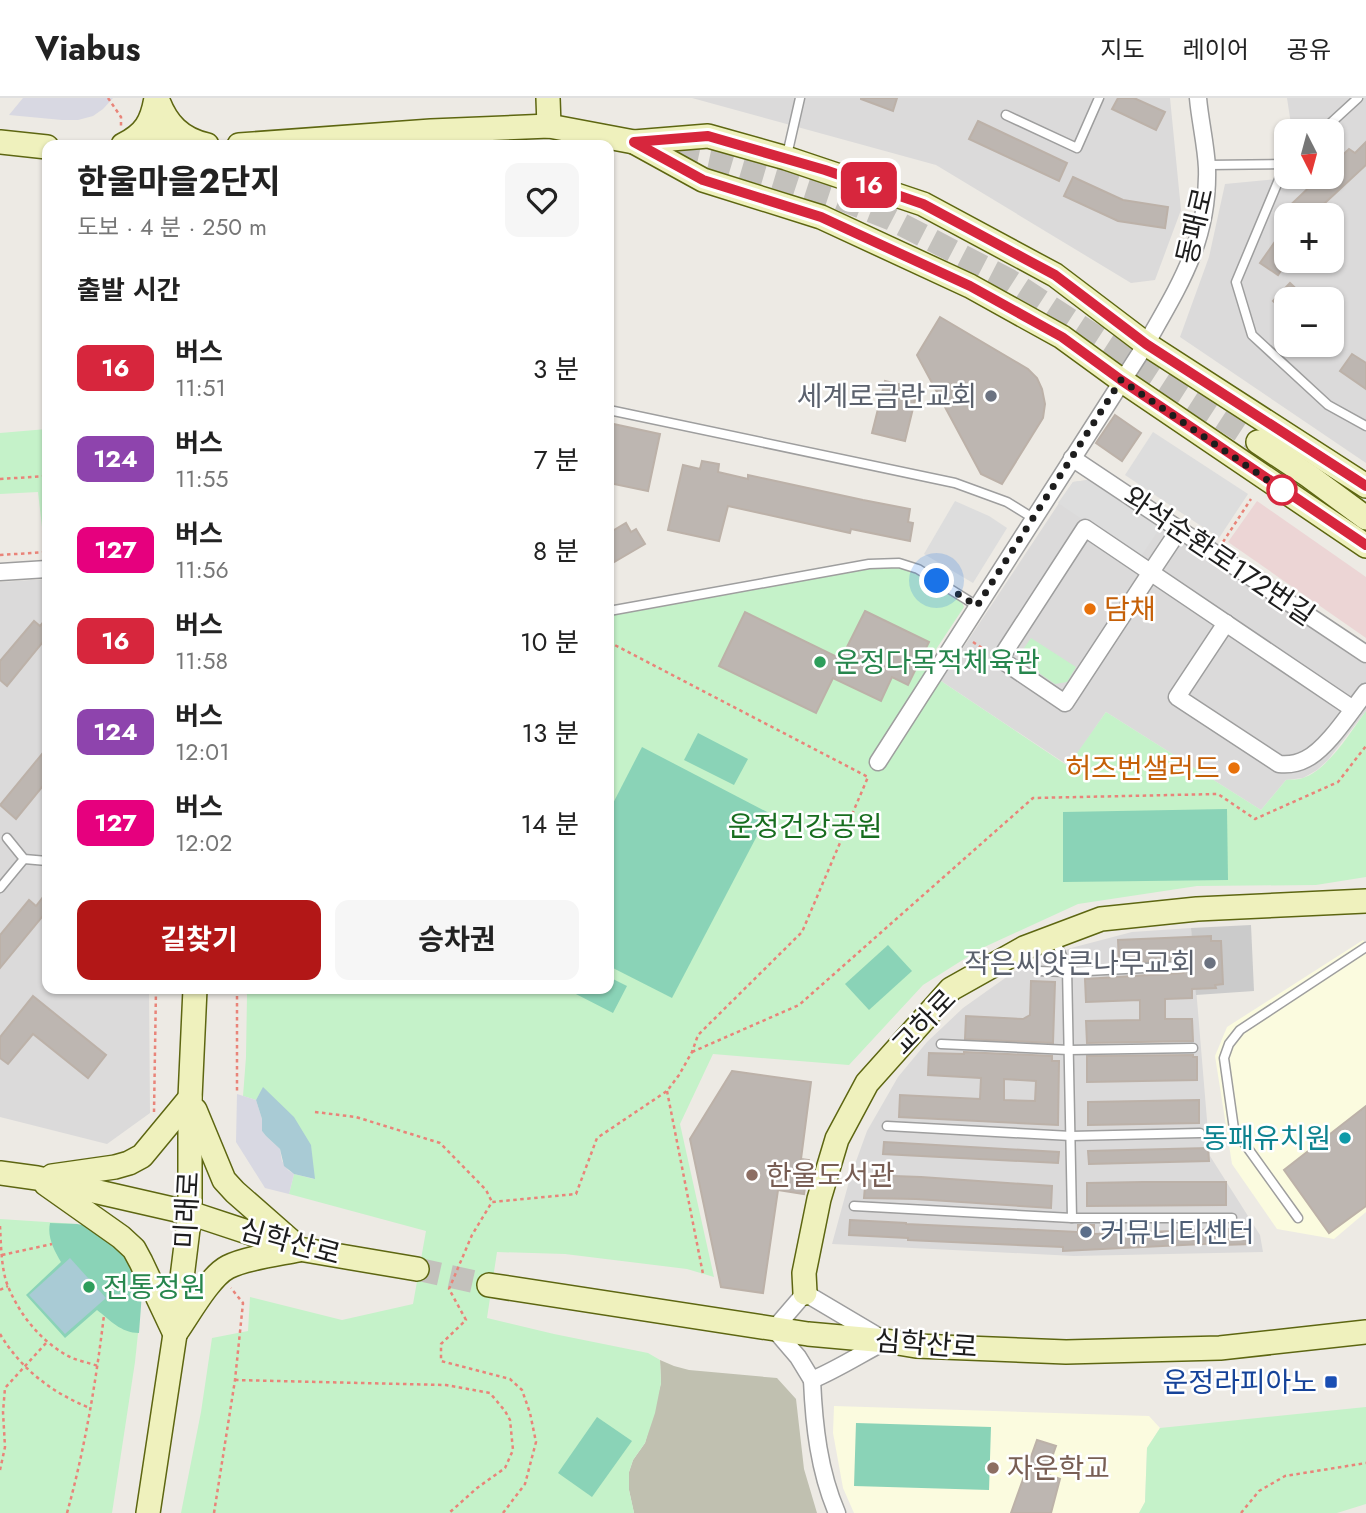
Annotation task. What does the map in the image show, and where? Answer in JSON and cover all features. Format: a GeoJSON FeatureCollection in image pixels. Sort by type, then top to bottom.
{"type":"FeatureCollection","features":[{"type":"Feature","properties":{"kind":"street"},"geometry":{"type":"LineString","coordinates":[[122,140],[135,139],[146,129],[157,98]]}},
{"type":"Feature","properties":{"kind":"street"},"geometry":{"type":"LineString","coordinates":[[157,98],[160,140]]}},
{"type":"Feature","properties":{"kind":"street"},"geometry":{"type":"LineString","coordinates":[[157,98],[169,123],[191,140]]}},
{"type":"Feature","properties":{"kind":"street"},"geometry":{"type":"LineString","coordinates":[[548,98],[549,126]]}},
{"type":"Feature","properties":{"kind":"street","name":"동패로"},"geometry":{"type":"LineString","coordinates":[[1121,380],[1146,344],[1182,281],[1195,250],[1207,189],[1207,165],[1198,98]]}},
{"type":"Feature","properties":{"kind":"street"},"geometry":{"type":"LineString","coordinates":[[308,140],[549,126],[634,142],[708,136],[786,158],[923,204],[1055,275],[1146,344],[1366,486]]}},
{"type":"Feature","properties":{"kind":"street"},"geometry":{"type":"LineString","coordinates":[[0,142],[42,146]]}},
{"type":"Feature","properties":{"kind":"street"},"geometry":{"type":"LineString","coordinates":[[634,142],[703,180],[821,217],[970,286],[1062,337],[1121,380],[1366,545]]}},
{"type":"Feature","properties":{"kind":"street"},"geometry":{"type":"LineString","coordinates":[[878,762],[1121,380]]}},
{"type":"Feature","properties":{"kind":"street"},"geometry":{"type":"LineString","coordinates":[[1258,442],[1366,518]]}},
{"type":"Feature","properties":{"kind":"street","name":"와석순환로172번길"},"geometry":{"type":"LineString","coordinates":[[1072,458],[1366,654]]}},
{"type":"Feature","properties":{"kind":"street"},"geometry":{"type":"LineString","coordinates":[[1179,530],[1151,572],[1065,703],[1000,659],[1085,527],[1151,572],[1226,624],[1353,709]]}},
{"type":"Feature","properties":{"kind":"street"},"geometry":{"type":"LineString","coordinates":[[0,572],[42,569]]}},
{"type":"Feature","properties":{"kind":"street"},"geometry":{"type":"LineString","coordinates":[[1226,624],[1177,697],[1279,764],[1291,765],[1308,759],[1322,747],[1366,692]]}},
{"type":"Feature","properties":{"kind":"street","name":"교하로"},"geometry":{"type":"LineString","coordinates":[[805,1293],[804,1273],[822,1187],[837,1139],[867,1083],[951,989],[1024,948],[1101,919],[1196,909],[1366,901]]}},
{"type":"Feature","properties":{"kind":"street","name":"미래로"},"geometry":{"type":"LineString","coordinates":[[148,1513],[190,1213],[190,1098],[195,994]]}},
{"type":"Feature","properties":{"kind":"street"},"geometry":{"type":"LineString","coordinates":[[37,1178],[129,1163],[142,1156],[190,1098],[224,1180],[299,1249]]}},
{"type":"Feature","properties":{"kind":"street","name":"심학산로"},"geometry":{"type":"LineString","coordinates":[[0,1173],[37,1178],[190,1213],[299,1249],[417,1269]]}},
{"type":"Feature","properties":{"kind":"street"},"geometry":{"type":"LineString","coordinates":[[37,1178],[121,1237],[134,1250],[175,1334],[210,1284],[229,1266],[299,1249]]}},
{"type":"Feature","properties":{"kind":"street","name":"심학산로"},"geometry":{"type":"LineString","coordinates":[[489,1285],[808,1334],[916,1346],[1066,1352],[1220,1348],[1366,1332]]}},
{"type":"Feature","properties":{"kind":"street"},"geometry":{"type":"LineString","coordinates":[[837,1513],[828,1491],[819,1452],[813,1413],[812,1380],[798,1357],[774,1329],[805,1293],[886,1341]]}},
{"type":"Feature","properties":{"kind":"street"},"geometry":{"type":"LineString","coordinates":[[812,1380],[886,1341]]}},
{"type":"Feature","properties":{"kind":"lane"},"geometry":{"type":"LineString","coordinates":[[786,158],[800,98]]}},
{"type":"Feature","properties":{"kind":"lane"},"geometry":{"type":"LineString","coordinates":[[1006,115],[1077,148],[1099,98]]}},
{"type":"Feature","properties":{"kind":"lane"},"geometry":{"type":"LineString","coordinates":[[1335,119],[1358,98]]}},
{"type":"Feature","properties":{"kind":"lane"},"geometry":{"type":"LineString","coordinates":[[1207,165],[1274,164]]}},
{"type":"Feature","properties":{"kind":"lane"},"geometry":{"type":"LineString","coordinates":[[1275,189],[1236,282],[1252,335],[1328,405],[1366,426]]}},
{"type":"Feature","properties":{"kind":"lane"},"geometry":{"type":"LineString","coordinates":[[614,411],[955,483],[1007,502],[1033,518]]}},
{"type":"Feature","properties":{"kind":"lane"},"geometry":{"type":"LineString","coordinates":[[614,610],[869,564],[899,563],[918,569],[977,606]]}},
{"type":"Feature","properties":{"kind":"lane"},"geometry":{"type":"LineString","coordinates":[[7,838],[24,859],[42,861]]}},
{"type":"Feature","properties":{"kind":"lane"},"geometry":{"type":"LineString","coordinates":[[0,887],[24,859]]}},
{"type":"Feature","properties":{"kind":"lane"},"geometry":{"type":"LineString","coordinates":[[1054,937],[1068,972],[1072,1218]]}},
{"type":"Feature","properties":{"kind":"lane"},"geometry":{"type":"LineString","coordinates":[[1298,1218],[1234,1129],[1224,1058],[1229,1044],[1240,1030],[1366,947]]}},
{"type":"Feature","properties":{"kind":"lane"},"geometry":{"type":"LineString","coordinates":[[1038,971],[1184,966]]}},
{"type":"Feature","properties":{"kind":"lane"},"geometry":{"type":"LineString","coordinates":[[941,1044],[1069,1050],[1193,1048]]}},
{"type":"Feature","properties":{"kind":"lane"},"geometry":{"type":"LineString","coordinates":[[887,1126],[1070,1136],[1200,1133]]}},
{"type":"Feature","properties":{"kind":"lane"},"geometry":{"type":"LineString","coordinates":[[854,1206],[1072,1218],[1232,1217]]}},
{"type":"Feature","properties":{"kind":"path"},"geometry":{"type":"LineString","coordinates":[[108,98],[121,117],[122,140]]}},
{"type":"Feature","properties":{"kind":"path"},"geometry":{"type":"LineString","coordinates":[[0,479],[42,476]]}},
{"type":"Feature","properties":{"kind":"path"},"geometry":{"type":"LineString","coordinates":[[1215,554],[1251,499]]}},
{"type":"Feature","properties":{"kind":"path"},"geometry":{"type":"LineString","coordinates":[[0,555],[42,552]]}},
{"type":"Feature","properties":{"kind":"path"},"geometry":{"type":"LineString","coordinates":[[959,634],[1000,659]]}},
{"type":"Feature","properties":{"kind":"path"},"geometry":{"type":"LineString","coordinates":[[492,1202],[576,1194],[597,1138],[667,1091],[692,1052],[698,1035],[802,932],[867,777],[614,645]]}},
{"type":"Feature","properties":{"kind":"path"},"geometry":{"type":"LineString","coordinates":[[692,1052],[799,1005],[1033,798],[1218,794],[1255,819],[1338,782],[1366,746]]}},
{"type":"Feature","properties":{"kind":"path"},"geometry":{"type":"LineString","coordinates":[[237,994],[237,1094]]}},
{"type":"Feature","properties":{"kind":"path"},"geometry":{"type":"LineString","coordinates":[[667,1091],[703,1274]]}},
{"type":"Feature","properties":{"kind":"path"},"geometry":{"type":"LineString","coordinates":[[315,1112],[356,1116],[440,1143],[486,1190],[492,1202]]}},
{"type":"Feature","properties":{"kind":"path"},"geometry":{"type":"LineString","coordinates":[[492,1202],[472,1235],[449,1289],[466,1320],[441,1344],[441,1362],[510,1379],[522,1390],[536,1442],[525,1483],[503,1513]]}},
{"type":"Feature","properties":{"kind":"path"},"geometry":{"type":"LineString","coordinates":[[0,1226],[2,1255],[14,1301],[47,1342],[74,1359],[98,1366]]}},
{"type":"Feature","properties":{"kind":"path"},"geometry":{"type":"LineString","coordinates":[[2,1255],[52,1244]]}},
{"type":"Feature","properties":{"kind":"path"},"geometry":{"type":"LineString","coordinates":[[0,1290],[8,1286]]}},
{"type":"Feature","properties":{"kind":"path"},"geometry":{"type":"LineString","coordinates":[[67,1513],[78,1474],[98,1366],[104,1315]]}},
{"type":"Feature","properties":{"kind":"path"},"geometry":{"type":"LineString","coordinates":[[0,1335],[24,1366],[56,1392],[90,1408]]}},
{"type":"Feature","properties":{"kind":"path"},"geometry":{"type":"LineString","coordinates":[[0,1470],[5,1447],[2,1429],[5,1388],[47,1342]]}},
{"type":"Feature","properties":{"kind":"path"},"geometry":{"type":"LineString","coordinates":[[214,1513],[234,1380],[446,1385],[490,1392],[510,1420],[513,1450],[505,1468],[449,1513]]}},
{"type":"Feature","properties":{"kind":"path"},"geometry":{"type":"LineString","coordinates":[[1241,1513],[1259,1491],[1285,1476],[1366,1463]]}},
{"type":"Feature","properties":{"kind":"shaded area"},"geometry":{"type":"Polygon","coordinates":[[[23,98],[113,98],[93,116],[78,120],[9,115],[23,98]]]}},
{"type":"Feature","properties":{"kind":"shaded area"},"geometry":{"type":"Polygon","coordinates":[[[692,98],[1170,98],[1181,210],[1155,280],[1131,283],[936,165],[692,98]]]}},
{"type":"Feature","properties":{"kind":"shaded area"},"geometry":{"type":"Polygon","coordinates":[[[1287,98],[1366,98],[1366,463],[1180,337],[1209,257],[1225,184],[1274,179],[1274,189],[1344,189],[1344,119],[1290,119],[1287,98]]]}},
{"type":"Feature","properties":{"kind":"shaded area"},"geometry":{"type":"Polygon","coordinates":[[[1153,432],[1248,494],[1219,538],[1125,475],[1153,432]]]}},
{"type":"Feature","properties":{"kind":"shaded area"},"geometry":{"type":"Polygon","coordinates":[[[1088,480],[1366,664],[1366,711],[1328,760],[1303,778],[1286,780],[1261,810],[1106,712],[1069,766],[941,681],[1073,482],[1088,480]]]}},
{"type":"Feature","properties":{"kind":"shaded area"},"geometry":{"type":"Polygon","coordinates":[[[1088,480],[1160,528],[1140,558],[1058,503],[1073,482],[1088,480]]]}},
{"type":"Feature","properties":{"kind":"shaded area"},"geometry":{"type":"Polygon","coordinates":[[[955,501],[989,516],[1007,528],[973,583],[924,554],[955,501]]]}},
{"type":"Feature","properties":{"kind":"shaded area"},"geometry":{"type":"Polygon","coordinates":[[[1257,501],[1366,577],[1366,638],[1228,542],[1257,501]]]}},
{"type":"Feature","properties":{"kind":"shaded area"},"geometry":{"type":"Polygon","coordinates":[[[42,579],[42,994],[149,994],[150,1113],[107,1144],[0,1117],[0,582],[42,579]]]}},
{"type":"Feature","properties":{"kind":"shaded area"},"geometry":{"type":"Polygon","coordinates":[[[1251,925],[1254,991],[1196,995],[1191,928],[1251,925]]]}},
{"type":"Feature","properties":{"kind":"shaded area"},"geometry":{"type":"Polygon","coordinates":[[[1191,928],[1210,1156],[1260,1235],[1263,1252],[1074,1256],[832,1244],[850,1178],[867,1131],[898,1077],[927,1042],[963,1008],[1015,971],[1071,948],[1132,932],[1191,928]]]}},
{"type":"Feature","properties":{"kind":"shaded area"},"geometry":{"type":"Polygon","coordinates":[[[1363,940],[1366,944],[1366,1212],[1334,1239],[1277,1229],[1232,1164],[1215,1056],[1227,1027],[1363,940]]]}},
{"type":"Feature","properties":{"kind":"shaded area"},"geometry":{"type":"Polygon","coordinates":[[[237,1094],[256,1100],[262,1119],[262,1131],[280,1149],[282,1161],[294,1174],[289,1194],[265,1188],[236,1142],[237,1094]]]}},
{"type":"Feature","properties":{"kind":"shaded area"},"geometry":{"type":"Polygon","coordinates":[[[660,1360],[689,1370],[777,1378],[796,1399],[804,1469],[817,1513],[634,1513],[629,1490],[629,1472],[633,1460],[645,1443],[661,1383],[660,1360]]]}},
{"type":"Feature","properties":{"kind":"shaded area","name":"자운학교"},"geometry":{"type":"Polygon","coordinates":[[[834,1406],[1149,1416],[1160,1428],[1147,1448],[1145,1502],[1139,1513],[854,1513],[843,1488],[833,1433],[834,1406]]]}},
{"type":"Feature","properties":{"kind":"green space"},"geometry":{"type":"Polygon","coordinates":[[[42,429],[42,527],[38,492],[0,494],[0,433],[42,429]]]}},
{"type":"Feature","properties":{"kind":"green space","name":"운정건강공원"},"geometry":{"type":"Polygon","coordinates":[[[880,567],[898,567],[915,573],[961,600],[964,607],[923,669],[1068,766],[1106,712],[1261,810],[1286,780],[1312,774],[1330,759],[1366,711],[1366,877],[1316,885],[1197,886],[1078,904],[980,949],[923,985],[849,1065],[713,1054],[680,1124],[714,1277],[687,1269],[565,1254],[497,1252],[487,1318],[648,1353],[660,1360],[661,1383],[655,1413],[645,1443],[633,1460],[629,1472],[629,1490],[634,1513],[181,1513],[212,1338],[248,1331],[250,1297],[342,1320],[413,1304],[426,1231],[289,1194],[294,1174],[314,1179],[263,1088],[256,1100],[243,1096],[247,994],[614,994],[615,615],[880,567]]]}},
{"type":"Feature","properties":{"kind":"green space"},"geometry":{"type":"Polygon","coordinates":[[[1031,638],[1076,667],[1067,682],[1055,684],[1023,662],[1022,651],[1031,638]]]}},
{"type":"Feature","properties":{"kind":"green space"},"geometry":{"type":"Polygon","coordinates":[[[698,733],[748,759],[734,785],[684,760],[698,733]]]}},
{"type":"Feature","properties":{"kind":"green space"},"geometry":{"type":"Polygon","coordinates":[[[642,747],[769,813],[672,998],[614,969],[614,801],[642,747]]]}},
{"type":"Feature","properties":{"kind":"green space"},"geometry":{"type":"Polygon","coordinates":[[[1227,809],[1228,880],[1063,882],[1063,812],[1227,809]]]}},
{"type":"Feature","properties":{"kind":"green space"},"geometry":{"type":"Polygon","coordinates":[[[888,945],[912,971],[869,1010],[845,984],[888,945]]]}},
{"type":"Feature","properties":{"kind":"green space"},"geometry":{"type":"Polygon","coordinates":[[[614,980],[627,986],[613,1013],[576,994],[614,994],[614,980]]]}},
{"type":"Feature","properties":{"kind":"green space"},"geometry":{"type":"Polygon","coordinates":[[[0,1219],[77,1224],[139,1324],[112,1513],[0,1513],[0,1219]]]}},
{"type":"Feature","properties":{"kind":"green space","name":"전통정원"},"geometry":{"type":"Polygon","coordinates":[[[50,1223],[105,1229],[143,1279],[139,1333],[121,1328],[97,1310],[65,1338],[26,1295],[61,1262],[50,1238],[50,1223]]]}},
{"type":"Feature","properties":{"kind":"green space"},"geometry":{"type":"Polygon","coordinates":[[[1366,1407],[1366,1504],[1337,1513],[1139,1513],[1145,1502],[1147,1448],[1160,1428],[1366,1407]]]}},
{"type":"Feature","properties":{"kind":"green space"},"geometry":{"type":"Polygon","coordinates":[[[597,1417],[632,1441],[592,1497],[558,1473],[597,1417]]]}},
{"type":"Feature","properties":{"kind":"green space"},"geometry":{"type":"Polygon","coordinates":[[[856,1423],[991,1427],[989,1490],[854,1486],[856,1423]]]}},
{"type":"Feature","properties":{"kind":"water"},"geometry":{"type":"Polygon","coordinates":[[[263,1087],[294,1117],[311,1145],[315,1179],[294,1174],[284,1166],[280,1149],[262,1131],[262,1119],[256,1100],[263,1087]]]}},
{"type":"Feature","properties":{"kind":"water"},"geometry":{"type":"Polygon","coordinates":[[[70,1258],[106,1298],[65,1334],[29,1295],[70,1258]]]}},
{"type":"Feature","properties":{"kind":"building"},"geometry":{"type":"Polygon","coordinates":[[[861,98],[897,98],[893,111],[861,98]]]}},
{"type":"Feature","properties":{"kind":"building"},"geometry":{"type":"Polygon","coordinates":[[[1118,98],[1134,98],[1165,112],[1156,130],[1112,109],[1118,98]]]}},
{"type":"Feature","properties":{"kind":"building"},"geometry":{"type":"Polygon","coordinates":[[[978,121],[1067,163],[1059,181],[969,139],[978,121]]]}},
{"type":"Feature","properties":{"kind":"building"},"geometry":{"type":"Polygon","coordinates":[[[1366,142],[1366,165],[1344,185],[1344,154],[1349,149],[1355,153],[1366,142]]]}},
{"type":"Feature","properties":{"kind":"building"},"geometry":{"type":"Polygon","coordinates":[[[1073,177],[1123,200],[1168,207],[1165,228],[1118,221],[1064,196],[1073,177]]]}},
{"type":"Feature","properties":{"kind":"building"},"geometry":{"type":"Polygon","coordinates":[[[1307,189],[1340,189],[1325,203],[1293,203],[1307,189]]]}},
{"type":"Feature","properties":{"kind":"building"},"geometry":{"type":"Polygon","coordinates":[[[1274,243],[1274,272],[1260,263],[1274,243]]]}},
{"type":"Feature","properties":{"kind":"building","name":"세계로금란교회"},"geometry":{"type":"Polygon","coordinates":[[[940,317],[1028,369],[1037,378],[1042,389],[1045,404],[1043,418],[1002,484],[981,474],[917,355],[940,317]]]}},
{"type":"Feature","properties":{"kind":"building"},"geometry":{"type":"Polygon","coordinates":[[[1352,354],[1366,363],[1366,389],[1340,371],[1352,354]]]}},
{"type":"Feature","properties":{"kind":"building"},"geometry":{"type":"Polygon","coordinates":[[[885,381],[911,387],[909,394],[916,396],[905,441],[872,433],[885,381]]]}},
{"type":"Feature","properties":{"kind":"building"},"geometry":{"type":"Polygon","coordinates":[[[1115,415],[1141,433],[1122,461],[1096,443],[1115,415]]]}},
{"type":"Feature","properties":{"kind":"building"},"geometry":{"type":"Polygon","coordinates":[[[614,424],[660,434],[648,491],[614,484],[614,424]]]}},
{"type":"Feature","properties":{"kind":"building"},"geometry":{"type":"Polygon","coordinates":[[[702,461],[719,464],[718,472],[748,479],[748,475],[910,509],[908,522],[913,523],[910,541],[851,529],[850,533],[728,506],[719,541],[668,530],[683,465],[700,469],[702,461]]]}},
{"type":"Feature","properties":{"kind":"building"},"geometry":{"type":"Polygon","coordinates":[[[626,523],[631,532],[636,529],[645,544],[614,562],[614,530],[626,523]]]}},
{"type":"Feature","properties":{"kind":"building","name":"운정다목적체육관"},"geometry":{"type":"Polygon","coordinates":[[[865,611],[929,642],[908,685],[892,677],[881,701],[833,678],[816,713],[719,666],[745,612],[841,659],[865,611]]]}},
{"type":"Feature","properties":{"kind":"building"},"geometry":{"type":"Polygon","coordinates":[[[34,621],[40,626],[42,624],[42,643],[7,686],[0,680],[0,661],[34,621]]]}},
{"type":"Feature","properties":{"kind":"building"},"geometry":{"type":"Polygon","coordinates":[[[42,754],[42,787],[16,819],[0,805],[42,754]]]}},
{"type":"Feature","properties":{"kind":"building"},"geometry":{"type":"Polygon","coordinates":[[[42,898],[42,917],[0,968],[0,935],[29,900],[36,906],[42,898]]]}},
{"type":"Feature","properties":{"kind":"building"},"geometry":{"type":"Polygon","coordinates":[[[1211,936],[1211,941],[1221,941],[1223,984],[1215,985],[1216,988],[1192,989],[1192,998],[1165,999],[1165,1019],[1192,1019],[1193,1041],[1087,1043],[1086,1021],[1140,1020],[1140,1000],[1086,1002],[1085,979],[1183,973],[1189,968],[1188,962],[1183,960],[1119,963],[1118,940],[1211,936]]]}},
{"type":"Feature","properties":{"kind":"building"},"geometry":{"type":"Polygon","coordinates":[[[1031,981],[1055,982],[1053,1043],[965,1039],[966,1016],[1023,1019],[1030,1015],[1031,981]]]}},
{"type":"Feature","properties":{"kind":"building"},"geometry":{"type":"Polygon","coordinates":[[[33,996],[106,1055],[88,1078],[33,1034],[8,1064],[0,1058],[0,1037],[33,996]]]}},
{"type":"Feature","properties":{"kind":"building"},"geometry":{"type":"Polygon","coordinates":[[[929,1053],[1052,1056],[1052,1061],[1059,1061],[1058,1125],[899,1117],[900,1095],[980,1099],[981,1078],[928,1075],[929,1053]],[[1004,1079],[1004,1100],[1035,1101],[1036,1081],[1004,1079]]]}},
{"type":"Feature","properties":{"kind":"building"},"geometry":{"type":"Polygon","coordinates":[[[1087,1056],[1197,1057],[1197,1080],[1087,1082],[1087,1056]]]}},
{"type":"Feature","properties":{"kind":"building","name":"한울도서관"},"geometry":{"type":"Polygon","coordinates":[[[732,1071],[811,1082],[801,1159],[809,1160],[804,1194],[778,1190],[763,1293],[721,1287],[690,1139],[732,1071]]]}},
{"type":"Feature","properties":{"kind":"building"},"geometry":{"type":"Polygon","coordinates":[[[1199,1100],[1199,1123],[1088,1125],[1088,1102],[1199,1100]]]}},
{"type":"Feature","properties":{"kind":"building","name":"동패유치원"},"geometry":{"type":"Polygon","coordinates":[[[1366,1106],[1366,1206],[1329,1233],[1284,1170],[1366,1106]]]}},
{"type":"Feature","properties":{"kind":"building"},"geometry":{"type":"Polygon","coordinates":[[[884,1142],[1059,1152],[1058,1163],[883,1154],[884,1142]]]}},
{"type":"Feature","properties":{"kind":"building"},"geometry":{"type":"Polygon","coordinates":[[[1208,1148],[1209,1161],[1089,1164],[1088,1151],[1208,1148]]]}},
{"type":"Feature","properties":{"kind":"building"},"geometry":{"type":"Polygon","coordinates":[[[866,1175],[1052,1186],[1051,1208],[864,1198],[866,1175]]]}},
{"type":"Feature","properties":{"kind":"building"},"geometry":{"type":"Polygon","coordinates":[[[1226,1182],[1226,1205],[1087,1206],[1087,1183],[1226,1182]]]}},
{"type":"Feature","properties":{"kind":"building"},"geometry":{"type":"Polygon","coordinates":[[[850,1220],[1078,1232],[1078,1225],[1094,1225],[1094,1234],[1251,1228],[1251,1244],[1063,1251],[1063,1247],[849,1235],[850,1220]]]}},
{"type":"Feature","properties":{"kind":"building"},"geometry":{"type":"Polygon","coordinates":[[[1037,1440],[1056,1446],[1046,1474],[1060,1479],[1051,1513],[1011,1513],[1037,1440]]]}},
{"type":"Feature","properties":{"kind":"tunnel"},"geometry":{"type":"LineString","coordinates":[[643,144],[714,159],[775,177],[891,219],[1009,280],[1258,442]]}},
{"type":"Feature","properties":{"kind":"tunnel"},"geometry":{"type":"LineString","coordinates":[[417,1269],[489,1285]]}},
{"type":"Feature","properties":{"kind":"bus line","name":"16"},"geometry":{"type":"LineString","coordinates":[[1366,486],[1146,344],[1055,275],[923,204],[825,170],[708,136],[634,142],[703,180],[821,217],[970,286],[1062,337],[1121,380],[1366,545]]}},
{"type":"Feature","properties":{"kind":"place","name":"세계로금란교회"},"geometry":{"type":"Point","coordinates":[991,396]}},
{"type":"Feature","properties":{"kind":"place","name":"담채"},"geometry":{"type":"Point","coordinates":[1090,609]}},
{"type":"Feature","properties":{"kind":"place","name":"운정다목적체육관"},"geometry":{"type":"Point","coordinates":[820,662]}},
{"type":"Feature","properties":{"kind":"place","name":"허즈번샐러드"},"geometry":{"type":"Point","coordinates":[1234,768]}},
{"type":"Feature","properties":{"kind":"place","name":"작은씨앗큰나무교회"},"geometry":{"type":"Point","coordinates":[1210,963]}},
{"type":"Feature","properties":{"kind":"place","name":"동패유치원"},"geometry":{"type":"Point","coordinates":[1345,1138]}},
{"type":"Feature","properties":{"kind":"place","name":"한울도서관"},"geometry":{"type":"Point","coordinates":[752,1175]}},
{"type":"Feature","properties":{"kind":"place","name":"커뮤니티센터"},"geometry":{"type":"Point","coordinates":[1086,1232]}},
{"type":"Feature","properties":{"kind":"place","name":"전통정원"},"geometry":{"type":"Point","coordinates":[89,1287]}},
{"type":"Feature","properties":{"kind":"place","name":"운정라피아노"},"geometry":{"type":"Point","coordinates":[1331,1382]}},
{"type":"Feature","properties":{"kind":"place","name":"자운학교"},"geometry":{"type":"Point","coordinates":[993,1468]}},
{"type":"Feature","properties":{"kind":"route"},"geometry":{"type":"LineString","coordinates":[[937,581],[977,606],[1121,380],[1282,490]]}}]}
